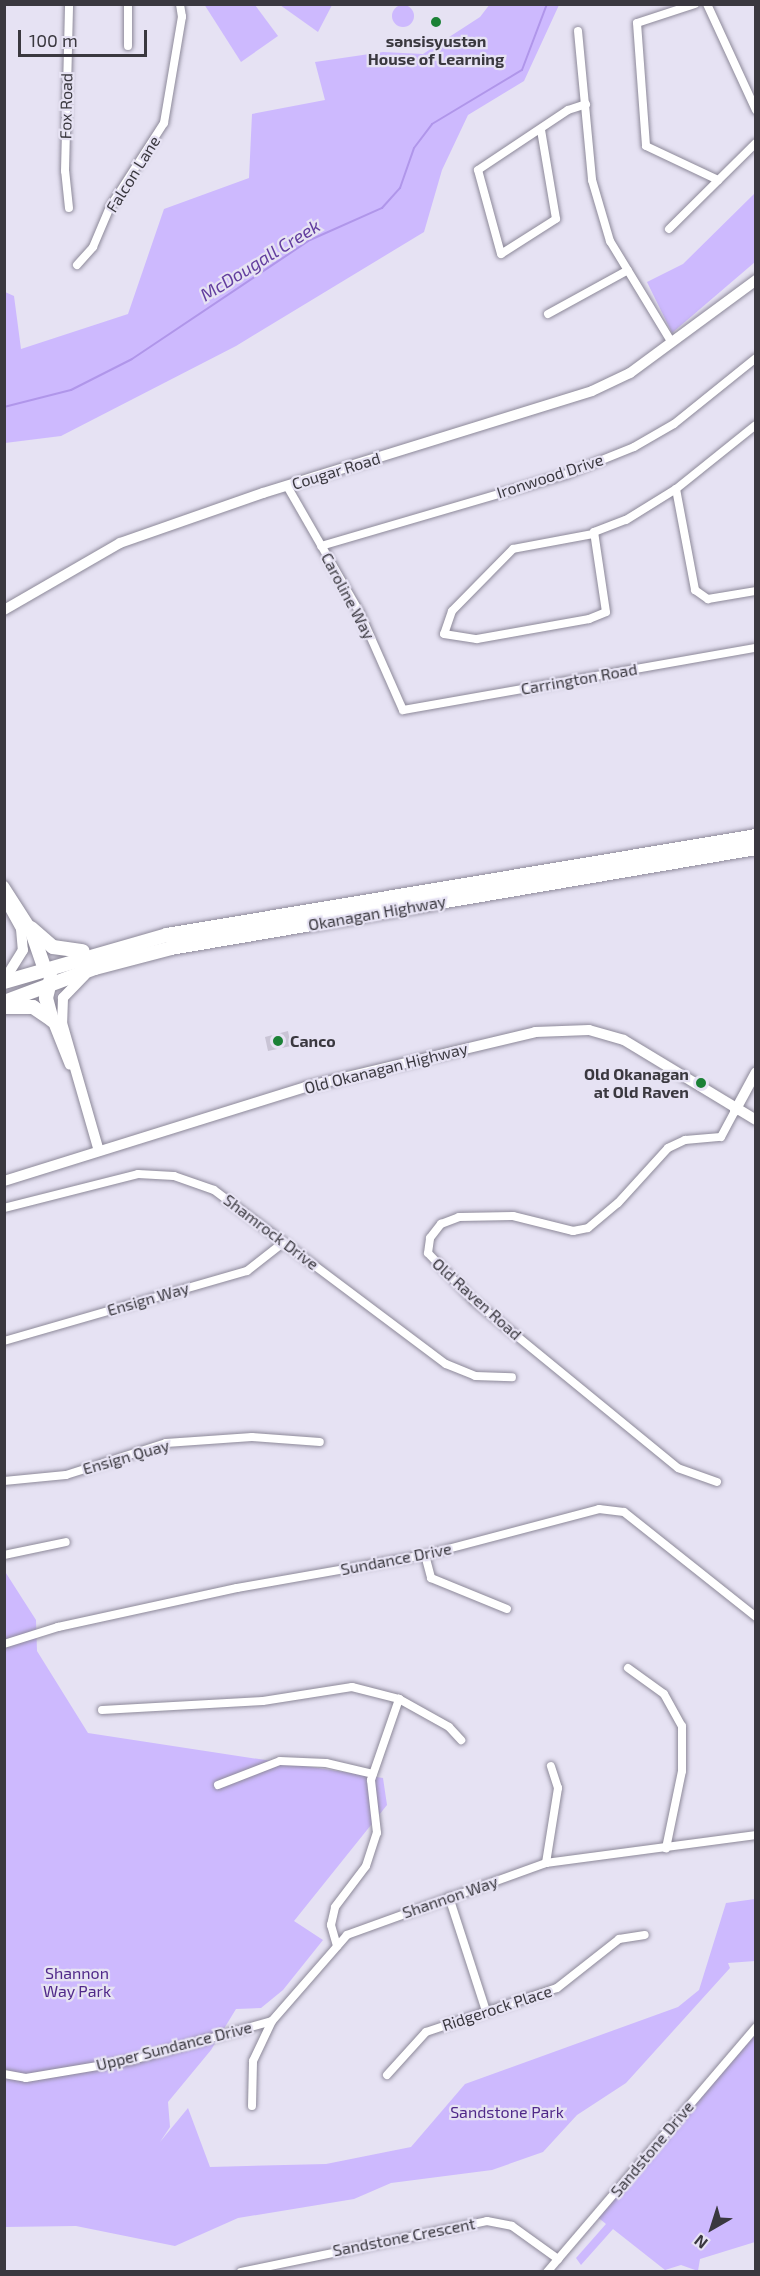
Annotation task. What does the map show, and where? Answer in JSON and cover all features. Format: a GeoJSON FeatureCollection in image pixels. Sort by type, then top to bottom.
{"type":"FeatureCollection","features":[{"type":"Feature","properties":{"kind":"highway","name":"Okanagan Highway"},"geometry":{"type":"LineString","coordinates":[[4,981],[117,946],[756,836]]}},
{"type":"Feature","properties":{"kind":"highway","name":"Okanagan Highway"},"geometry":{"type":"LineString","coordinates":[[4,1002],[94,968],[171,948],[756,848]]}},
{"type":"Feature","properties":{"kind":"highway"},"geometry":{"type":"LineString","coordinates":[[31,928],[62,951],[117,946]]}},
{"type":"Feature","properties":{"kind":"highway"},"geometry":{"type":"LineString","coordinates":[[4,992],[34,980],[44,967],[31,928]]}},
{"type":"Feature","properties":{"kind":"highway"},"geometry":{"type":"LineString","coordinates":[[52,1020],[48,985],[58,973],[92,963],[117,946]]}},
{"type":"Feature","properties":{"kind":"highway"},"geometry":{"type":"LineString","coordinates":[[4,1007],[33,1007],[52,1020]]}},
{"type":"Feature","properties":{"kind":"street","name":"Fox Road"},"geometry":{"type":"LineString","coordinates":[[69,4],[65,171],[69,208]]}},
{"type":"Feature","properties":{"kind":"street"},"geometry":{"type":"LineString","coordinates":[[128,4],[128,45]]}},
{"type":"Feature","properties":{"kind":"street","name":"Falcon Lane"},"geometry":{"type":"LineString","coordinates":[[77,265],[93,247],[110,207],[164,123],[182,17],[180,4]]}},
{"type":"Feature","properties":{"kind":"street"},"geometry":{"type":"LineString","coordinates":[[695,4],[637,23],[646,146],[718,180]]}},
{"type":"Feature","properties":{"kind":"street"},"geometry":{"type":"LineString","coordinates":[[707,4],[756,110]]}},
{"type":"Feature","properties":{"kind":"street"},"geometry":{"type":"LineString","coordinates":[[578,31],[592,180],[610,241],[672,343]]}},
{"type":"Feature","properties":{"kind":"street"},"geometry":{"type":"LineString","coordinates":[[541,130],[556,219],[501,254],[478,170],[541,130],[586,104]]}},
{"type":"Feature","properties":{"kind":"street"},"geometry":{"type":"LineString","coordinates":[[669,229],[756,143]]}},
{"type":"Feature","properties":{"kind":"street"},"geometry":{"type":"LineString","coordinates":[[548,314],[628,270]]}},
{"type":"Feature","properties":{"kind":"street","name":"Cougar Road"},"geometry":{"type":"LineString","coordinates":[[4,610],[120,543],[287,486],[592,391],[630,373],[756,280]]}},
{"type":"Feature","properties":{"kind":"street","name":"Ironwood Drive"},"geometry":{"type":"LineString","coordinates":[[321,546],[567,474],[634,447],[674,424],[756,358]]}},
{"type":"Feature","properties":{"kind":"street"},"geometry":{"type":"LineString","coordinates":[[593,534],[513,549],[452,610],[444,634],[477,639],[589,619],[606,612],[594,532],[637,514],[676,489],[756,425]]}},
{"type":"Feature","properties":{"kind":"street","name":"Caroline Way"},"geometry":{"type":"LineString","coordinates":[[287,486],[360,613],[403,710]]}},
{"type":"Feature","properties":{"kind":"street"},"geometry":{"type":"LineString","coordinates":[[676,489],[696,590],[708,599],[756,591]]}},
{"type":"Feature","properties":{"kind":"street","name":"Carrington Road"},"geometry":{"type":"LineString","coordinates":[[403,710],[756,648]]}},
{"type":"Feature","properties":{"kind":"street"},"geometry":{"type":"LineString","coordinates":[[4,886],[31,928]]}},
{"type":"Feature","properties":{"kind":"street"},"geometry":{"type":"LineString","coordinates":[[4,898],[21,929],[23,950],[4,981]]}},
{"type":"Feature","properties":{"kind":"street"},"geometry":{"type":"LineString","coordinates":[[94,968],[75,982],[61,1008],[77,1078],[99,1151]]}},
{"type":"Feature","properties":{"kind":"street"},"geometry":{"type":"LineString","coordinates":[[52,1020],[77,1078]]}},
{"type":"Feature","properties":{"kind":"street","name":"Old Okanagan Highway"},"geometry":{"type":"LineString","coordinates":[[4,1181],[305,1087],[536,1032],[589,1030],[624,1040],[735,1112],[756,1120]]}},
{"type":"Feature","properties":{"kind":"street"},"geometry":{"type":"LineString","coordinates":[[735,1112],[756,1072]]}},
{"type":"Feature","properties":{"kind":"street","name":"Old Raven Road"},"geometry":{"type":"LineString","coordinates":[[717,1482],[678,1468],[473,1300],[428,1253],[430,1238],[441,1224],[459,1217],[513,1216],[573,1231],[588,1228],[618,1203],[668,1148],[685,1140],[721,1137],[735,1112]]}},
{"type":"Feature","properties":{"kind":"street","name":"Shamrock Drive"},"geometry":{"type":"LineString","coordinates":[[4,1208],[138,1174],[174,1176],[214,1190],[446,1364],[475,1376],[512,1377]]}},
{"type":"Feature","properties":{"kind":"street","name":"Ensign Way"},"geometry":{"type":"LineString","coordinates":[[4,1341],[247,1271],[284,1242]]}},
{"type":"Feature","properties":{"kind":"street","name":"Ensign Quay"},"geometry":{"type":"LineString","coordinates":[[4,1481],[66,1475],[166,1443],[252,1437],[320,1442]]}},
{"type":"Feature","properties":{"kind":"street","name":"Sundance Drive"},"geometry":{"type":"LineString","coordinates":[[4,1644],[58,1627],[237,1588],[425,1555],[599,1509],[624,1512],[756,1617]]}},
{"type":"Feature","properties":{"kind":"street"},"geometry":{"type":"LineString","coordinates":[[4,1555],[66,1542]]}},
{"type":"Feature","properties":{"kind":"street"},"geometry":{"type":"LineString","coordinates":[[425,1555],[431,1578],[507,1609]]}},
{"type":"Feature","properties":{"kind":"street"},"geometry":{"type":"LineString","coordinates":[[628,1668],[664,1694],[682,1726],[682,1771],[666,1848]]}},
{"type":"Feature","properties":{"kind":"street"},"geometry":{"type":"LineString","coordinates":[[102,1710],[249,1700],[352,1687],[399,1699],[449,1727],[461,1740]]}},
{"type":"Feature","properties":{"kind":"street"},"geometry":{"type":"LineString","coordinates":[[337,1946],[331,1925],[335,1907],[366,1866],[377,1833],[373,1774],[399,1699]]}},
{"type":"Feature","properties":{"kind":"street"},"geometry":{"type":"LineString","coordinates":[[218,1785],[280,1761],[326,1763],[373,1774]]}},
{"type":"Feature","properties":{"kind":"street"},"geometry":{"type":"LineString","coordinates":[[546,1863],[558,1788],[551,1766]]}},
{"type":"Feature","properties":{"kind":"street","name":"Shannon Way"},"geometry":{"type":"LineString","coordinates":[[252,2106],[253,2061],[272,2021],[347,1935],[546,1863],[756,1835]]}},
{"type":"Feature","properties":{"kind":"street"},"geometry":{"type":"LineString","coordinates":[[449,1898],[486,2011]]}},
{"type":"Feature","properties":{"kind":"street","name":"Ridgerock Place"},"geometry":{"type":"LineString","coordinates":[[387,2075],[426,2032],[557,1988],[618,1939],[645,1935]]}},
{"type":"Feature","properties":{"kind":"street","name":"Upper Sundance Drive"},"geometry":{"type":"LineString","coordinates":[[4,2074],[26,2078],[133,2060],[272,2021]]}},
{"type":"Feature","properties":{"kind":"street","name":"Sandstone Drive"},"geometry":{"type":"LineString","coordinates":[[548,2271],[756,2026]]}},
{"type":"Feature","properties":{"kind":"street","name":"Sandstone Crescent"},"geometry":{"type":"LineString","coordinates":[[241,2270],[487,2221],[512,2226],[558,2259]]}},
{"type":"Feature","properties":{"kind":"green space"},"geometry":{"type":"Polygon","coordinates":[[[204,4],[255,5],[278,36],[241,62],[204,4]]]}},
{"type":"Feature","properties":{"kind":"green space"},"geometry":{"type":"Polygon","coordinates":[[[490,4],[559,5],[524,81],[468,115],[442,170],[424,232],[236,346],[61,436],[5,443],[5,292],[14,296],[21,349],[128,314],[164,209],[249,178],[252,114],[325,100],[315,62],[383,52],[423,54],[480,17],[490,4]]]}},
{"type":"Feature","properties":{"kind":"green space"},"geometry":{"type":"Polygon","coordinates":[[[280,5],[332,5],[318,32],[280,5]]]}},
{"type":"Feature","properties":{"kind":"green space"},"geometry":{"type":"Polygon","coordinates":[[[403,5],[411,8],[414,16],[411,24],[403,27],[395,24],[392,16],[395,8],[403,5]]]}},
{"type":"Feature","properties":{"kind":"green space"},"geometry":{"type":"Polygon","coordinates":[[[755,193],[755,262],[672,333],[647,282],[683,264],[755,193]]]}},
{"type":"Feature","properties":{"kind":"green space"},"geometry":{"type":"Polygon","coordinates":[[[4,1570],[36,1620],[37,1651],[88,1733],[383,1778],[387,1805],[294,1921],[323,1940],[283,1990],[261,2008],[236,2009],[211,2050],[168,2102],[170,2127],[160,2142],[188,2108],[210,2167],[326,2164],[411,2147],[465,2084],[678,2007],[699,1990],[726,1903],[755,1899],[755,1961],[728,1963],[730,1968],[626,2083],[577,2115],[543,2152],[492,2170],[391,2183],[354,2199],[238,2218],[175,2246],[76,2226],[5,2227],[4,1570]]]}},
{"type":"Feature","properties":{"kind":"green space"},"geometry":{"type":"Polygon","coordinates":[[[755,2033],[755,2242],[700,2259],[698,2271],[681,2265],[665,2270],[613,2229],[581,2265],[576,2258],[606,2224],[595,2215],[755,2033]]]}},
{"type":"Feature","properties":{"kind":"building","name":"Canco"},"geometry":{"type":"Polygon","coordinates":[[[288,1031],[291,1046],[268,1051],[265,1037],[288,1031]]]}},
{"type":"Feature","properties":{"kind":"waterway","name":"McDougall Creek"},"geometry":{"type":"LineString","coordinates":[[4,407],[71,390],[132,359],[310,240],[382,208],[400,188],[414,148],[432,124],[522,70],[547,4]]}},
{"type":"Feature","properties":{"kind":"place","name":"sənsisyustən House of Learning"},"geometry":{"type":"Point","coordinates":[436,22]}},
{"type":"Feature","properties":{"kind":"place","name":"Canco"},"geometry":{"type":"Point","coordinates":[278,1041]}},
{"type":"Feature","properties":{"kind":"place","name":"Old Okanagan at Old Raven"},"geometry":{"type":"Point","coordinates":[701,1083]}},
{"type":"Feature","properties":{"kind":"park label","name":"Shannon Way Park"},"geometry":{"type":"Point","coordinates":[77,1982]}},
{"type":"Feature","properties":{"kind":"park label","name":"Sandstone Park"},"geometry":{"type":"Point","coordinates":[507,2112]}}]}
